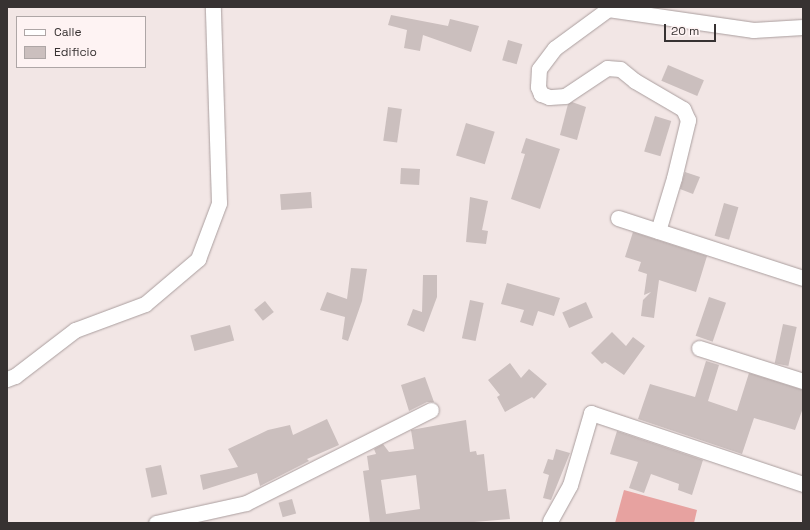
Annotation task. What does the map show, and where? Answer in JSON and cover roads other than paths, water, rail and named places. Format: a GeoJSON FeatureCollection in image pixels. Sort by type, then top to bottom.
{"type":"FeatureCollection","features":[{"type":"Feature","properties":{"kind":"street"},"geometry":{"type":"LineString","coordinates":[[7,379],[15,376],[75,330],[145,304],[198,259],[218,203],[213,7]]}},
{"type":"Feature","properties":{"kind":"street"},"geometry":{"type":"LineString","coordinates":[[658,231],[674,178],[688,120],[683,109],[635,81],[620,69],[607,68],[565,96],[549,98],[541,94],[538,87],[539,69],[555,48],[605,8],[753,30],[803,26]]}},
{"type":"Feature","properties":{"kind":"street"},"geometry":{"type":"LineString","coordinates":[[618,218],[803,278]]}},
{"type":"Feature","properties":{"kind":"street"},"geometry":{"type":"LineString","coordinates":[[699,348],[803,381]]}},
{"type":"Feature","properties":{"kind":"street"},"geometry":{"type":"LineString","coordinates":[[156,523],[246,503],[431,410]]}},
{"type":"Feature","properties":{"kind":"street"},"geometry":{"type":"LineString","coordinates":[[551,522],[570,485],[591,413],[803,484]]}}]}
